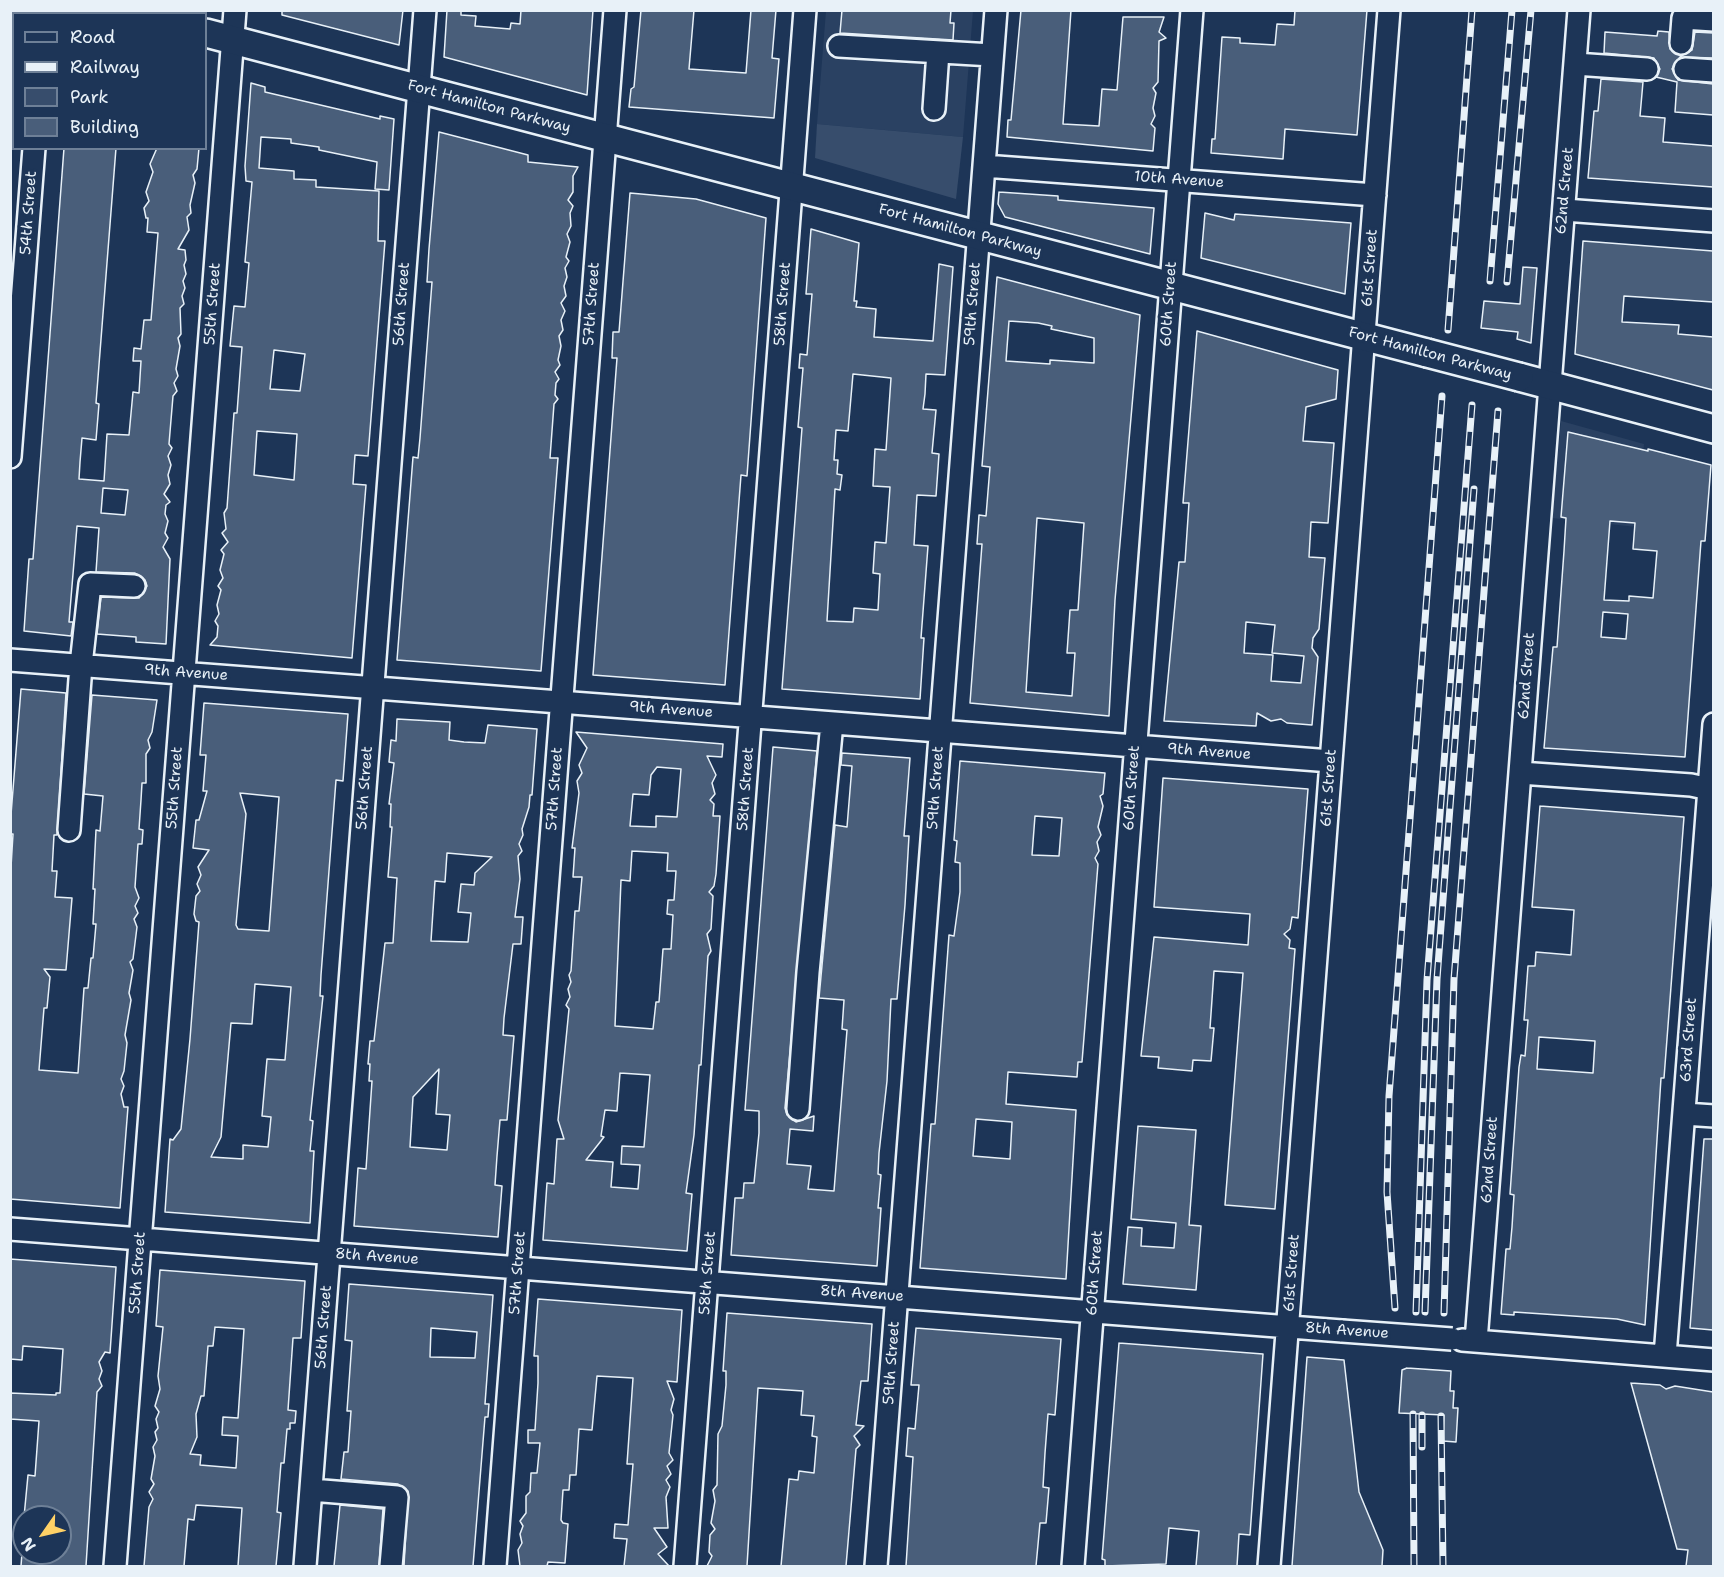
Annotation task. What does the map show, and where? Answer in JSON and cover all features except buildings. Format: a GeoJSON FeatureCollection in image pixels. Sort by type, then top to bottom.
{"type":"FeatureCollection","features":[{"type":"Feature","properties":{"kind":"main road","name":"Fort Hamilton Parkway"},"geometry":{"type":"LineString","coordinates":[[207,33],[1713,429]]}},
{"type":"Feature","properties":{"kind":"street","name":"55th Street"},"geometry":{"type":"LineString","coordinates":[[115,1566],[235,10]]}},
{"type":"Feature","properties":{"kind":"street","name":"56th Street"},"geometry":{"type":"LineString","coordinates":[[305,1566],[425,10]]}},
{"type":"Feature","properties":{"kind":"street","name":"57th Street"},"geometry":{"type":"LineString","coordinates":[[495,1566],[615,10]]}},
{"type":"Feature","properties":{"kind":"street","name":"58th Street"},"geometry":{"type":"LineString","coordinates":[[685,1566],[805,10]]}},
{"type":"Feature","properties":{"kind":"street","name":"59th Street"},"geometry":{"type":"LineString","coordinates":[[876,1566],[996,10]]}},
{"type":"Feature","properties":{"kind":"street","name":"60th Street"},"geometry":{"type":"LineString","coordinates":[[1072,1566],[1192,10]]}},
{"type":"Feature","properties":{"kind":"street","name":"61st Street"},"geometry":{"type":"LineString","coordinates":[[1269,1566],[1331,761],[1376,339],[1375,195],[1389,10]]}},
{"type":"Feature","properties":{"kind":"street","name":"62nd Street"},"geometry":{"type":"LineString","coordinates":[[1476,1341],[1579,10]]}},
{"type":"Feature","properties":{"kind":"street"},"geometry":{"type":"LineString","coordinates":[[1713,20],[1683,18],[1684,63],[1713,71]]}},
{"type":"Feature","properties":{"kind":"street"},"geometry":{"type":"LineString","coordinates":[[839,46],[992,55]]}},
{"type":"Feature","properties":{"kind":"street"},"geometry":{"type":"LineString","coordinates":[[934,109],[938,52]]}},
{"type":"Feature","properties":{"kind":"street"},"geometry":{"type":"LineString","coordinates":[[1575,64],[1647,69]]}},
{"type":"Feature","properties":{"kind":"street","name":"54th Street"},"geometry":{"type":"LineString","coordinates":[[10,458],[34,150]]}},
{"type":"Feature","properties":{"kind":"street","name":"10th Avenue"},"geometry":{"type":"LineString","coordinates":[[984,166],[1375,195]]}},
{"type":"Feature","properties":{"kind":"street"},"geometry":{"type":"LineString","coordinates":[[1564,210],[1713,221]]}},
{"type":"Feature","properties":{"kind":"street"},"geometry":{"type":"LineString","coordinates":[[69,830],[81,665],[90,584],[134,586]]}},
{"type":"Feature","properties":{"kind":"street","name":"9th Avenue"},"geometry":{"type":"LineString","coordinates":[[10,660],[1331,761]]}},
{"type":"Feature","properties":{"kind":"street"},"geometry":{"type":"LineString","coordinates":[[798,1109],[808,972],[832,723]]}},
{"type":"Feature","properties":{"kind":"street","name":"63rd Street"},"geometry":{"type":"LineString","coordinates":[[1665,1356],[1684,1114],[1704,961],[1713,724]]}},
{"type":"Feature","properties":{"kind":"street"},"geometry":{"type":"LineString","coordinates":[[1520,773],[1691,785],[1711,790]]}},
{"type":"Feature","properties":{"kind":"street"},"geometry":{"type":"LineString","coordinates":[[1684,1114],[1713,1116]]}},
{"type":"Feature","properties":{"kind":"street","name":"8th Avenue"},"geometry":{"type":"LineString","coordinates":[[10,1229],[1713,1360]]}},
{"type":"Feature","properties":{"kind":"street"},"geometry":{"type":"LineString","coordinates":[[311,1490],[397,1497],[392,1566]]}},
{"type":"Feature","properties":{"kind":"shaded area"},"geometry":{"type":"Polygon","coordinates":[[[826,11],[973,11],[963,137],[817,124],[826,11]]]}},
{"type":"Feature","properties":{"kind":"shaded area"},"geometry":{"type":"Polygon","coordinates":[[[1561,421],[1644,444],[1637,527],[1552,518],[1561,421]]]}},
{"type":"Feature","properties":{"kind":"green space"},"geometry":{"type":"Polygon","coordinates":[[[817,124],[963,137],[956,199],[815,158],[817,124]]]}},
{"type":"Feature","properties":{"kind":"railway"},"geometry":{"type":"LineString","coordinates":[[1448,330],[1472,10]]}},
{"type":"Feature","properties":{"kind":"railway"},"geometry":{"type":"LineString","coordinates":[[1490,281],[1512,10]]}},
{"type":"Feature","properties":{"kind":"railway"},"geometry":{"type":"LineString","coordinates":[[1507,282],[1531,10]]}},
{"type":"Feature","properties":{"kind":"railway"},"geometry":{"type":"LineString","coordinates":[[1395,1308],[1387,1192],[1389,1096],[1442,396]]}},
{"type":"Feature","properties":{"kind":"railway"},"geometry":{"type":"LineString","coordinates":[[1416,1312],[1427,980],[1472,405]]}},
{"type":"Feature","properties":{"kind":"railway"},"geometry":{"type":"LineString","coordinates":[[1444,1313],[1454,979],[1498,411]]}},
{"type":"Feature","properties":{"kind":"railway"},"geometry":{"type":"LineString","coordinates":[[1425,1312],[1437,979],[1474,489]]}},
{"type":"Feature","properties":{"kind":"railway"},"geometry":{"type":"LineString","coordinates":[[1413,1414],[1414,1566]]}},
{"type":"Feature","properties":{"kind":"railway"},"geometry":{"type":"LineString","coordinates":[[1422,1415],[1422,1447]]}},
{"type":"Feature","properties":{"kind":"railway"},"geometry":{"type":"LineString","coordinates":[[1441,1416],[1443,1566]]}}]}
